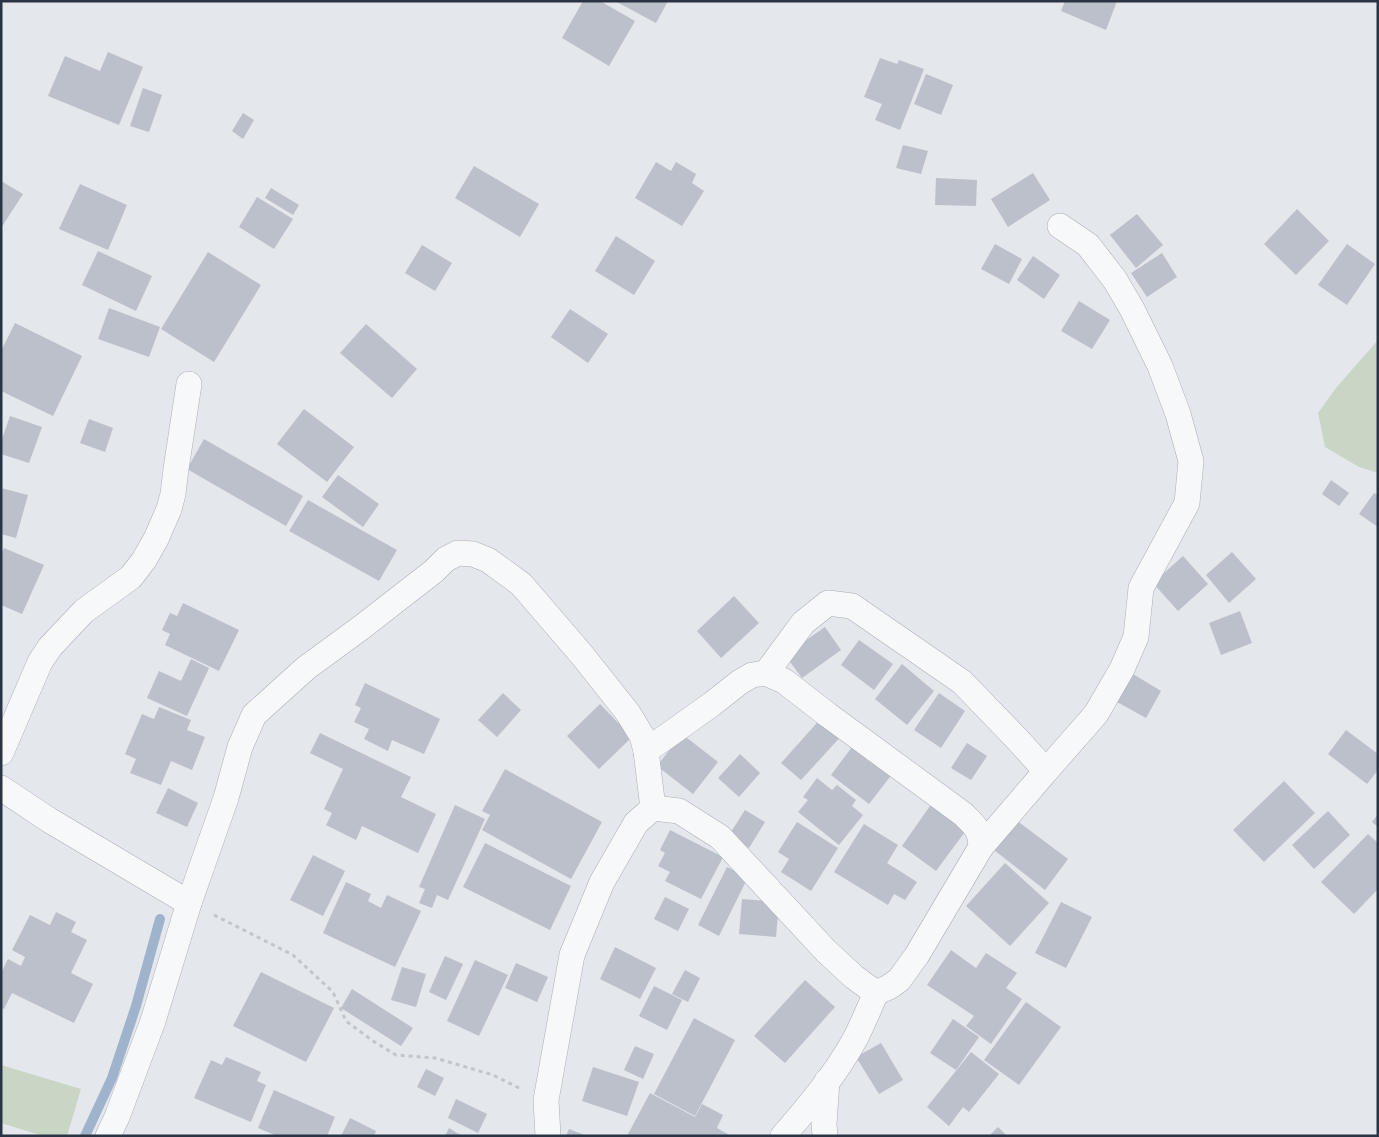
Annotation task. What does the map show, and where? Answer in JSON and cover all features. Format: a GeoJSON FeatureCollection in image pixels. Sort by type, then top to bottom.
{"type":"FeatureCollection","features":[{"type":"Feature","properties":{"kind":"street"},"geometry":{"type":"LineString","coordinates":[[783,1136],[838,1067],[855,1039],[876,993],[899,980],[917,955],[981,847],[1096,714],[1122,669],[1136,636],[1141,588],[1187,503],[1191,461],[1178,414],[1160,366],[1132,309],[1115,280],[1088,245],[1060,226]]}},
{"type":"Feature","properties":{"kind":"street"},"geometry":{"type":"LineString","coordinates":[[1,752],[40,662],[50,647],[84,611],[131,577],[144,560],[156,539],[169,509],[173,494],[189,384]]}},
{"type":"Feature","properties":{"kind":"street"},"geometry":{"type":"LineString","coordinates":[[108,1136],[117,1118],[153,1021],[189,903],[226,798],[240,747],[254,716],[306,668],[434,571],[446,559],[458,553],[473,554],[488,560],[521,584],[582,655],[628,713],[642,736],[646,751],[653,808]]}},
{"type":"Feature","properties":{"kind":"street"},"geometry":{"type":"LineString","coordinates":[[766,673],[804,623],[828,603],[852,606],[962,682],[1017,738],[1046,771]]}},
{"type":"Feature","properties":{"kind":"street"},"geometry":{"type":"LineString","coordinates":[[646,751],[740,682],[752,675],[766,673],[784,681],[963,814],[981,835],[981,847]]}},
{"type":"Feature","properties":{"kind":"street"},"geometry":{"type":"LineString","coordinates":[[1,788],[49,820],[189,903]]}},
{"type":"Feature","properties":{"kind":"street"},"geometry":{"type":"LineString","coordinates":[[548,1136],[546,1100],[572,955],[602,882],[636,822],[653,808],[679,811],[720,837],[826,951],[854,977],[876,993]]}},
{"type":"Feature","properties":{"kind":"street"},"geometry":{"type":"LineString","coordinates":[[825,1136],[827,1081]]}},
{"type":"Feature","properties":{"kind":"path"},"geometry":{"type":"LineString","coordinates":[[189,903],[293,956],[333,992],[346,1021],[396,1055],[435,1058],[493,1075],[546,1100]]}},
{"type":"Feature","properties":{"kind":"green space"},"geometry":{"type":"Polygon","coordinates":[[[1378,340],[1378,473],[1359,467],[1325,447],[1318,413],[1336,388],[1378,340]]]}},
{"type":"Feature","properties":{"kind":"green space"},"geometry":{"type":"Polygon","coordinates":[[[1,1065],[81,1089],[67,1136],[43,1136],[1,1123],[1,1065]]]}},
{"type":"Feature","properties":{"kind":"building"},"geometry":{"type":"Polygon","coordinates":[[[583,1],[600,1],[635,21],[609,66],[562,38],[583,1]]]}},
{"type":"Feature","properties":{"kind":"building"},"geometry":{"type":"Polygon","coordinates":[[[615,1],[668,1],[656,23],[615,1]]]}},
{"type":"Feature","properties":{"kind":"building"},"geometry":{"type":"Polygon","coordinates":[[[1065,1],[1117,1],[1106,30],[1061,11],[1065,1]]]}},
{"type":"Feature","properties":{"kind":"building"},"geometry":{"type":"Polygon","coordinates":[[[108,52],[143,67],[119,125],[48,96],[65,56],[100,71],[108,52]]]}},
{"type":"Feature","properties":{"kind":"building"},"geometry":{"type":"Polygon","coordinates":[[[880,58],[897,64],[899,60],[924,69],[900,130],[875,120],[882,104],[864,97],[880,58]]]}},
{"type":"Feature","properties":{"kind":"building"},"geometry":{"type":"Polygon","coordinates":[[[926,74],[953,85],[941,115],[914,104],[926,74]]]}},
{"type":"Feature","properties":{"kind":"building"},"geometry":{"type":"Polygon","coordinates":[[[143,88],[162,95],[149,132],[130,126],[143,88]]]}},
{"type":"Feature","properties":{"kind":"building"},"geometry":{"type":"Polygon","coordinates":[[[243,113],[254,120],[243,139],[232,131],[243,113]]]}},
{"type":"Feature","properties":{"kind":"building"},"geometry":{"type":"Polygon","coordinates":[[[903,145],[928,151],[921,174],[896,168],[903,145]]]}},
{"type":"Feature","properties":{"kind":"building"},"geometry":{"type":"Polygon","coordinates":[[[656,162],[671,171],[676,162],[696,174],[692,183],[704,191],[682,226],[635,198],[656,162]]]}},
{"type":"Feature","properties":{"kind":"building"},"geometry":{"type":"Polygon","coordinates":[[[474,166],[539,204],[520,237],[455,198],[474,166]]]}},
{"type":"Feature","properties":{"kind":"building"},"geometry":{"type":"Polygon","coordinates":[[[1033,173],[1050,200],[1008,227],[991,199],[1033,173]]]}},
{"type":"Feature","properties":{"kind":"building"},"geometry":{"type":"Polygon","coordinates":[[[936,178],[977,180],[976,206],[935,205],[936,178]]]}},
{"type":"Feature","properties":{"kind":"building"},"geometry":{"type":"Polygon","coordinates":[[[1,181],[23,194],[1,228],[1,181]]]}},
{"type":"Feature","properties":{"kind":"building"},"geometry":{"type":"Polygon","coordinates":[[[80,184],[127,205],[108,250],[59,229],[80,184]]]}},
{"type":"Feature","properties":{"kind":"building"},"geometry":{"type":"Polygon","coordinates":[[[271,188],[299,205],[293,215],[265,198],[271,188]]]}},
{"type":"Feature","properties":{"kind":"building"},"geometry":{"type":"Polygon","coordinates":[[[257,197],[293,219],[274,249],[239,227],[257,197]]]}},
{"type":"Feature","properties":{"kind":"building"},"geometry":{"type":"Polygon","coordinates":[[[1297,209],[1329,241],[1296,275],[1264,244],[1297,209]]]}},
{"type":"Feature","properties":{"kind":"building"},"geometry":{"type":"Polygon","coordinates":[[[1137,214],[1163,245],[1136,268],[1110,235],[1137,214]]]}},
{"type":"Feature","properties":{"kind":"building"},"geometry":{"type":"Polygon","coordinates":[[[616,236],[655,261],[634,295],[595,271],[616,236]]]}},
{"type":"Feature","properties":{"kind":"building"},"geometry":{"type":"Polygon","coordinates":[[[995,244],[1022,259],[1009,284],[981,269],[995,244]]]}},
{"type":"Feature","properties":{"kind":"building"},"geometry":{"type":"Polygon","coordinates":[[[1347,244],[1375,264],[1347,305],[1318,285],[1347,244]]]}},
{"type":"Feature","properties":{"kind":"building"},"geometry":{"type":"Polygon","coordinates":[[[422,245],[452,263],[435,291],[405,273],[422,245]]]}},
{"type":"Feature","properties":{"kind":"building"},"geometry":{"type":"Polygon","coordinates":[[[98,251],[152,276],[136,311],[82,285],[98,251]]]}},
{"type":"Feature","properties":{"kind":"building"},"geometry":{"type":"Polygon","coordinates":[[[208,252],[261,285],[214,362],[161,329],[208,252]]]}},
{"type":"Feature","properties":{"kind":"building"},"geometry":{"type":"Polygon","coordinates":[[[1162,253],[1177,277],[1147,297],[1131,273],[1162,253]]]}},
{"type":"Feature","properties":{"kind":"building"},"geometry":{"type":"Polygon","coordinates":[[[1033,256],[1060,275],[1044,299],[1017,280],[1033,256]]]}},
{"type":"Feature","properties":{"kind":"building"},"geometry":{"type":"Polygon","coordinates":[[[1079,301],[1110,320],[1092,349],[1061,331],[1079,301]]]}},
{"type":"Feature","properties":{"kind":"building"},"geometry":{"type":"Polygon","coordinates":[[[109,308],[160,327],[149,357],[98,339],[109,308]]]}},
{"type":"Feature","properties":{"kind":"building"},"geometry":{"type":"Polygon","coordinates":[[[570,309],[608,334],[588,363],[551,337],[570,309]]]}},
{"type":"Feature","properties":{"kind":"building"},"geometry":{"type":"Polygon","coordinates":[[[15,323],[82,356],[53,416],[1,391],[1,351],[15,323]]]}},
{"type":"Feature","properties":{"kind":"building"},"geometry":{"type":"Polygon","coordinates":[[[366,324],[417,369],[392,398],[340,353],[366,324]]]}},
{"type":"Feature","properties":{"kind":"building"},"geometry":{"type":"Polygon","coordinates":[[[304,409],[354,447],[327,482],[277,444],[304,409]]]}},
{"type":"Feature","properties":{"kind":"building"},"geometry":{"type":"Polygon","coordinates":[[[10,416],[42,427],[29,463],[1,454],[1,442],[10,416]]]}},
{"type":"Feature","properties":{"kind":"building"},"geometry":{"type":"Polygon","coordinates":[[[89,419],[113,428],[105,452],[80,443],[89,419]]]}},
{"type":"Feature","properties":{"kind":"building"},"geometry":{"type":"Polygon","coordinates":[[[204,439],[303,496],[286,526],[187,469],[204,439]]]}},
{"type":"Feature","properties":{"kind":"building"},"geometry":{"type":"Polygon","coordinates":[[[338,475],[379,504],[363,527],[322,497],[338,475]]]}},
{"type":"Feature","properties":{"kind":"building"},"geometry":{"type":"Polygon","coordinates":[[[1331,480],[1349,493],[1339,506],[1322,494],[1331,480]]]}},
{"type":"Feature","properties":{"kind":"building"},"geometry":{"type":"Polygon","coordinates":[[[1,488],[28,495],[16,538],[1,534],[1,488]]]}},
{"type":"Feature","properties":{"kind":"building"},"geometry":{"type":"Polygon","coordinates":[[[1374,493],[1378,495],[1378,527],[1359,514],[1374,493]]]}},
{"type":"Feature","properties":{"kind":"building"},"geometry":{"type":"Polygon","coordinates":[[[308,500],[397,550],[379,581],[289,531],[308,500]]]}},
{"type":"Feature","properties":{"kind":"building"},"geometry":{"type":"Polygon","coordinates":[[[4,548],[44,565],[22,614],[1,605],[1,554],[4,548]]]}},
{"type":"Feature","properties":{"kind":"building"},"geometry":{"type":"Polygon","coordinates":[[[1232,552],[1256,579],[1229,603],[1206,575],[1232,552]]]}},
{"type":"Feature","properties":{"kind":"building"},"geometry":{"type":"Polygon","coordinates":[[[1183,556],[1208,584],[1178,611],[1153,583],[1183,556]]]}},
{"type":"Feature","properties":{"kind":"building"},"geometry":{"type":"Polygon","coordinates":[[[734,596],[759,623],[721,658],[697,631],[734,596]]]}},
{"type":"Feature","properties":{"kind":"building"},"geometry":{"type":"Polygon","coordinates":[[[183,603],[239,630],[219,671],[165,645],[170,634],[162,630],[170,613],[177,616],[183,603]]]}},
{"type":"Feature","properties":{"kind":"building"},"geometry":{"type":"Polygon","coordinates":[[[1240,611],[1252,643],[1221,655],[1209,623],[1240,611]]]}},
{"type":"Feature","properties":{"kind":"building"},"geometry":{"type":"Polygon","coordinates":[[[825,627],[841,650],[802,678],[785,655],[825,627]]]}},
{"type":"Feature","properties":{"kind":"building"},"geometry":{"type":"Polygon","coordinates":[[[859,640],[893,664],[874,690],[841,665],[859,640]]]}},
{"type":"Feature","properties":{"kind":"building"},"geometry":{"type":"Polygon","coordinates":[[[191,659],[209,668],[187,716],[147,698],[159,671],[181,681],[191,659]]]}},
{"type":"Feature","properties":{"kind":"building"},"geometry":{"type":"Polygon","coordinates":[[[902,664],[934,691],[907,725],[875,699],[902,664]]]}},
{"type":"Feature","properties":{"kind":"building"},"geometry":{"type":"Polygon","coordinates":[[[1133,674],[1161,691],[1146,718],[1117,702],[1133,674]]]}},
{"type":"Feature","properties":{"kind":"building"},"geometry":{"type":"Polygon","coordinates":[[[365,683],[440,719],[424,754],[392,740],[388,751],[364,739],[369,729],[354,722],[361,708],[355,705],[365,683]]]}},
{"type":"Feature","properties":{"kind":"building"},"geometry":{"type":"Polygon","coordinates":[[[503,693],[521,710],[497,737],[478,720],[503,693]]]}},
{"type":"Feature","properties":{"kind":"building"},"geometry":{"type":"Polygon","coordinates":[[[939,693],[965,711],[941,748],[914,730],[939,693]]]}},
{"type":"Feature","properties":{"kind":"building"},"geometry":{"type":"Polygon","coordinates":[[[600,704],[632,737],[599,769],[567,736],[600,704]]]}},
{"type":"Feature","properties":{"kind":"building"},"geometry":{"type":"Polygon","coordinates":[[[159,707],[191,720],[187,730],[205,737],[192,770],[171,761],[161,785],[130,773],[136,759],[125,754],[142,714],[154,719],[159,707]]]}},
{"type":"Feature","properties":{"kind":"building"},"geometry":{"type":"Polygon","coordinates":[[[824,715],[844,733],[801,780],[781,763],[824,715]]]}},
{"type":"Feature","properties":{"kind":"building"},"geometry":{"type":"Polygon","coordinates":[[[1346,730],[1378,754],[1378,770],[1367,784],[1328,754],[1346,730]]]}},
{"type":"Feature","properties":{"kind":"building"},"geometry":{"type":"Polygon","coordinates":[[[320,733],[411,777],[401,797],[436,814],[418,853],[362,826],[356,840],[326,825],[332,813],[324,809],[343,769],[310,753],[320,733]]]}},
{"type":"Feature","properties":{"kind":"building"},"geometry":{"type":"Polygon","coordinates":[[[682,734],[718,762],[693,794],[657,766],[682,734]]]}},
{"type":"Feature","properties":{"kind":"building"},"geometry":{"type":"Polygon","coordinates":[[[855,743],[893,773],[869,804],[831,775],[855,743]]]}},
{"type":"Feature","properties":{"kind":"building"},"geometry":{"type":"Polygon","coordinates":[[[967,743],[987,756],[971,780],[951,768],[967,743]]]}},
{"type":"Feature","properties":{"kind":"building"},"geometry":{"type":"Polygon","coordinates":[[[740,754],[760,773],[739,797],[718,778],[740,754]]]}},
{"type":"Feature","properties":{"kind":"building"},"geometry":{"type":"Polygon","coordinates":[[[505,769],[602,822],[571,879],[482,830],[490,815],[482,811],[505,769]]]}},
{"type":"Feature","properties":{"kind":"building"},"geometry":{"type":"Polygon","coordinates":[[[817,778],[832,790],[837,785],[856,800],[852,806],[863,815],[839,845],[798,812],[808,800],[803,797],[817,778]]]}},
{"type":"Feature","properties":{"kind":"building"},"geometry":{"type":"Polygon","coordinates":[[[1284,781],[1315,813],[1264,862],[1233,830],[1284,781]]]}},
{"type":"Feature","properties":{"kind":"building"},"geometry":{"type":"Polygon","coordinates":[[[168,788],[198,803],[187,827],[156,813],[168,788]]]}},
{"type":"Feature","properties":{"kind":"building"},"geometry":{"type":"Polygon","coordinates":[[[932,803],[967,829],[936,871],[902,846],[932,803]]]}},
{"type":"Feature","properties":{"kind":"building"},"geometry":{"type":"Polygon","coordinates":[[[455,805],[485,819],[448,900],[437,895],[432,908],[419,903],[425,889],[419,887],[455,805]]]}},
{"type":"Feature","properties":{"kind":"building"},"geometry":{"type":"Polygon","coordinates":[[[745,810],[765,822],[749,848],[729,835],[745,810]]]}},
{"type":"Feature","properties":{"kind":"building"},"geometry":{"type":"Polygon","coordinates":[[[1328,811],[1350,835],[1314,869],[1292,845],[1328,811]]]}},
{"type":"Feature","properties":{"kind":"building"},"geometry":{"type":"Polygon","coordinates":[[[1378,814],[1378,827],[1372,822],[1378,814]]]}},
{"type":"Feature","properties":{"kind":"building"},"geometry":{"type":"Polygon","coordinates":[[[1016,820],[1068,859],[1045,890],[994,850],[1016,820]]]}},
{"type":"Feature","properties":{"kind":"building"},"geometry":{"type":"Polygon","coordinates":[[[797,822],[838,848],[811,891],[781,872],[789,859],[778,852],[797,822]]]}},
{"type":"Feature","properties":{"kind":"building"},"geometry":{"type":"Polygon","coordinates":[[[864,824],[898,845],[887,863],[917,882],[905,900],[894,894],[888,905],[834,872],[864,824]]]}},
{"type":"Feature","properties":{"kind":"building"},"geometry":{"type":"Polygon","coordinates":[[[670,830],[723,857],[701,899],[665,881],[670,872],[658,866],[665,853],[660,850],[670,830]]]}},
{"type":"Feature","properties":{"kind":"building"},"geometry":{"type":"Polygon","coordinates":[[[1368,834],[1378,843],[1378,889],[1354,914],[1321,882],[1368,834]]]}},
{"type":"Feature","properties":{"kind":"building"},"geometry":{"type":"Polygon","coordinates":[[[485,843],[571,886],[550,930],[463,887],[485,843]]]}},
{"type":"Feature","properties":{"kind":"building"},"geometry":{"type":"Polygon","coordinates":[[[313,855],[345,871],[323,916],[290,900],[313,855]]]}},
{"type":"Feature","properties":{"kind":"building"},"geometry":{"type":"Polygon","coordinates":[[[1005,863],[1049,903],[1010,946],[966,906],[1005,863]]]}},
{"type":"Feature","properties":{"kind":"building"},"geometry":{"type":"Polygon","coordinates":[[[727,867],[748,877],[719,936],[698,925],[727,867]]]}},
{"type":"Feature","properties":{"kind":"building"},"geometry":{"type":"Polygon","coordinates":[[[346,882],[371,894],[368,901],[381,908],[387,895],[421,911],[395,967],[323,933],[346,882]]]}},
{"type":"Feature","properties":{"kind":"building"},"geometry":{"type":"Polygon","coordinates":[[[665,897],[689,909],[678,931],[654,919],[665,897]]]}},
{"type":"Feature","properties":{"kind":"building"},"geometry":{"type":"Polygon","coordinates":[[[742,899],[779,902],[776,937],[739,934],[742,899]]]}},
{"type":"Feature","properties":{"kind":"building"},"geometry":{"type":"Polygon","coordinates":[[[1061,902],[1092,917],[1066,968],[1035,953],[1061,902]]]}},
{"type":"Feature","properties":{"kind":"building"},"geometry":{"type":"Polygon","coordinates":[[[56,912],[76,922],[71,932],[87,940],[71,973],[93,984],[74,1023],[12,993],[4,1009],[1,1008],[1,973],[8,959],[21,966],[25,957],[12,950],[30,915],[50,925],[56,912]]]}},
{"type":"Feature","properties":{"kind":"building"},"geometry":{"type":"Polygon","coordinates":[[[615,947],[656,968],[640,999],[600,979],[615,947]]]}},
{"type":"Feature","properties":{"kind":"building"},"geometry":{"type":"Polygon","coordinates":[[[951,950],[976,968],[986,953],[1017,973],[1006,988],[1022,999],[991,1044],[966,1026],[974,1016],[927,985],[951,950]]]}},
{"type":"Feature","properties":{"kind":"building"},"geometry":{"type":"Polygon","coordinates":[[[445,956],[463,964],[446,1000],[429,992],[445,956]]]}},
{"type":"Feature","properties":{"kind":"building"},"geometry":{"type":"Polygon","coordinates":[[[475,960],[508,975],[479,1036],[447,1021],[475,960]]]}},
{"type":"Feature","properties":{"kind":"building"},"geometry":{"type":"Polygon","coordinates":[[[516,963],[548,977],[537,1002],[505,988],[516,963]]]}},
{"type":"Feature","properties":{"kind":"building"},"geometry":{"type":"Polygon","coordinates":[[[402,967],[426,974],[416,1007],[391,1000],[402,967]]]}},
{"type":"Feature","properties":{"kind":"building"},"geometry":{"type":"Polygon","coordinates":[[[685,970],[700,978],[688,1002],[672,994],[685,970]]]}},
{"type":"Feature","properties":{"kind":"building"},"geometry":{"type":"Polygon","coordinates":[[[261,972],[334,1008],[306,1062],[233,1026],[261,972]]]}},
{"type":"Feature","properties":{"kind":"building"},"geometry":{"type":"Polygon","coordinates":[[[805,980],[835,1007],[785,1063],[754,1036],[805,980]]]}},
{"type":"Feature","properties":{"kind":"building"},"geometry":{"type":"Polygon","coordinates":[[[654,986],[682,1000],[667,1030],[639,1016],[654,986]]]}},
{"type":"Feature","properties":{"kind":"building"},"geometry":{"type":"Polygon","coordinates":[[[352,989],[413,1028],[401,1046],[341,1008],[352,989]]]}},
{"type":"Feature","properties":{"kind":"building"},"geometry":{"type":"Polygon","coordinates":[[[1026,1002],[1061,1027],[1019,1085],[984,1060],[1026,1002]]]}},
{"type":"Feature","properties":{"kind":"building"},"geometry":{"type":"Polygon","coordinates":[[[694,1018],[735,1040],[695,1116],[654,1094],[694,1018]]]}},
{"type":"Feature","properties":{"kind":"building"},"geometry":{"type":"Polygon","coordinates":[[[953,1019],[979,1037],[956,1070],[930,1053],[953,1019]]]}},
{"type":"Feature","properties":{"kind":"building"},"geometry":{"type":"Polygon","coordinates":[[[881,1043],[903,1080],[879,1094],[856,1057],[881,1043]]]}},
{"type":"Feature","properties":{"kind":"building"},"geometry":{"type":"Polygon","coordinates":[[[635,1046],[654,1054],[643,1079],[624,1070],[635,1046]]]}},
{"type":"Feature","properties":{"kind":"building"},"geometry":{"type":"Polygon","coordinates":[[[971,1052],[999,1074],[969,1112],[963,1107],[949,1126],[927,1107],[971,1052]]]}},
{"type":"Feature","properties":{"kind":"building"},"geometry":{"type":"Polygon","coordinates":[[[226,1057],[261,1072],[257,1081],[266,1085],[251,1122],[194,1098],[211,1060],[222,1065],[226,1057]]]}},
{"type":"Feature","properties":{"kind":"building"},"geometry":{"type":"Polygon","coordinates":[[[593,1067],[639,1082],[627,1116],[582,1101],[593,1067]]]}},
{"type":"Feature","properties":{"kind":"building"},"geometry":{"type":"Polygon","coordinates":[[[426,1069],[444,1078],[435,1096],[417,1087],[426,1069]]]}},
{"type":"Feature","properties":{"kind":"building"},"geometry":{"type":"Polygon","coordinates":[[[274,1090],[335,1117],[327,1136],[277,1136],[258,1128],[274,1090]]]}},
{"type":"Feature","properties":{"kind":"building"},"geometry":{"type":"Polygon","coordinates":[[[650,1093],[695,1117],[702,1104],[723,1115],[717,1128],[731,1136],[627,1136],[650,1093]]]}},
{"type":"Feature","properties":{"kind":"building"},"geometry":{"type":"Polygon","coordinates":[[[456,1099],[487,1114],[478,1133],[448,1118],[456,1099]]]}},
{"type":"Feature","properties":{"kind":"building"},"geometry":{"type":"Polygon","coordinates":[[[350,1118],[376,1131],[374,1136],[341,1136],[350,1118]]]}},
{"type":"Feature","properties":{"kind":"building"},"geometry":{"type":"Polygon","coordinates":[[[998,1127],[1007,1136],[989,1136],[998,1127]]]}},
{"type":"Feature","properties":{"kind":"building"},"geometry":{"type":"Polygon","coordinates":[[[449,1128],[462,1136],[445,1136],[449,1128]]]}},
{"type":"Feature","properties":{"kind":"building"},"geometry":{"type":"Polygon","coordinates":[[[569,1129],[587,1136],[566,1136],[569,1129]]]}},
{"type":"Feature","properties":{"kind":"waterway"},"geometry":{"type":"LineString","coordinates":[[85,1136],[112,1078],[136,1006],[160,919]]}}]}
